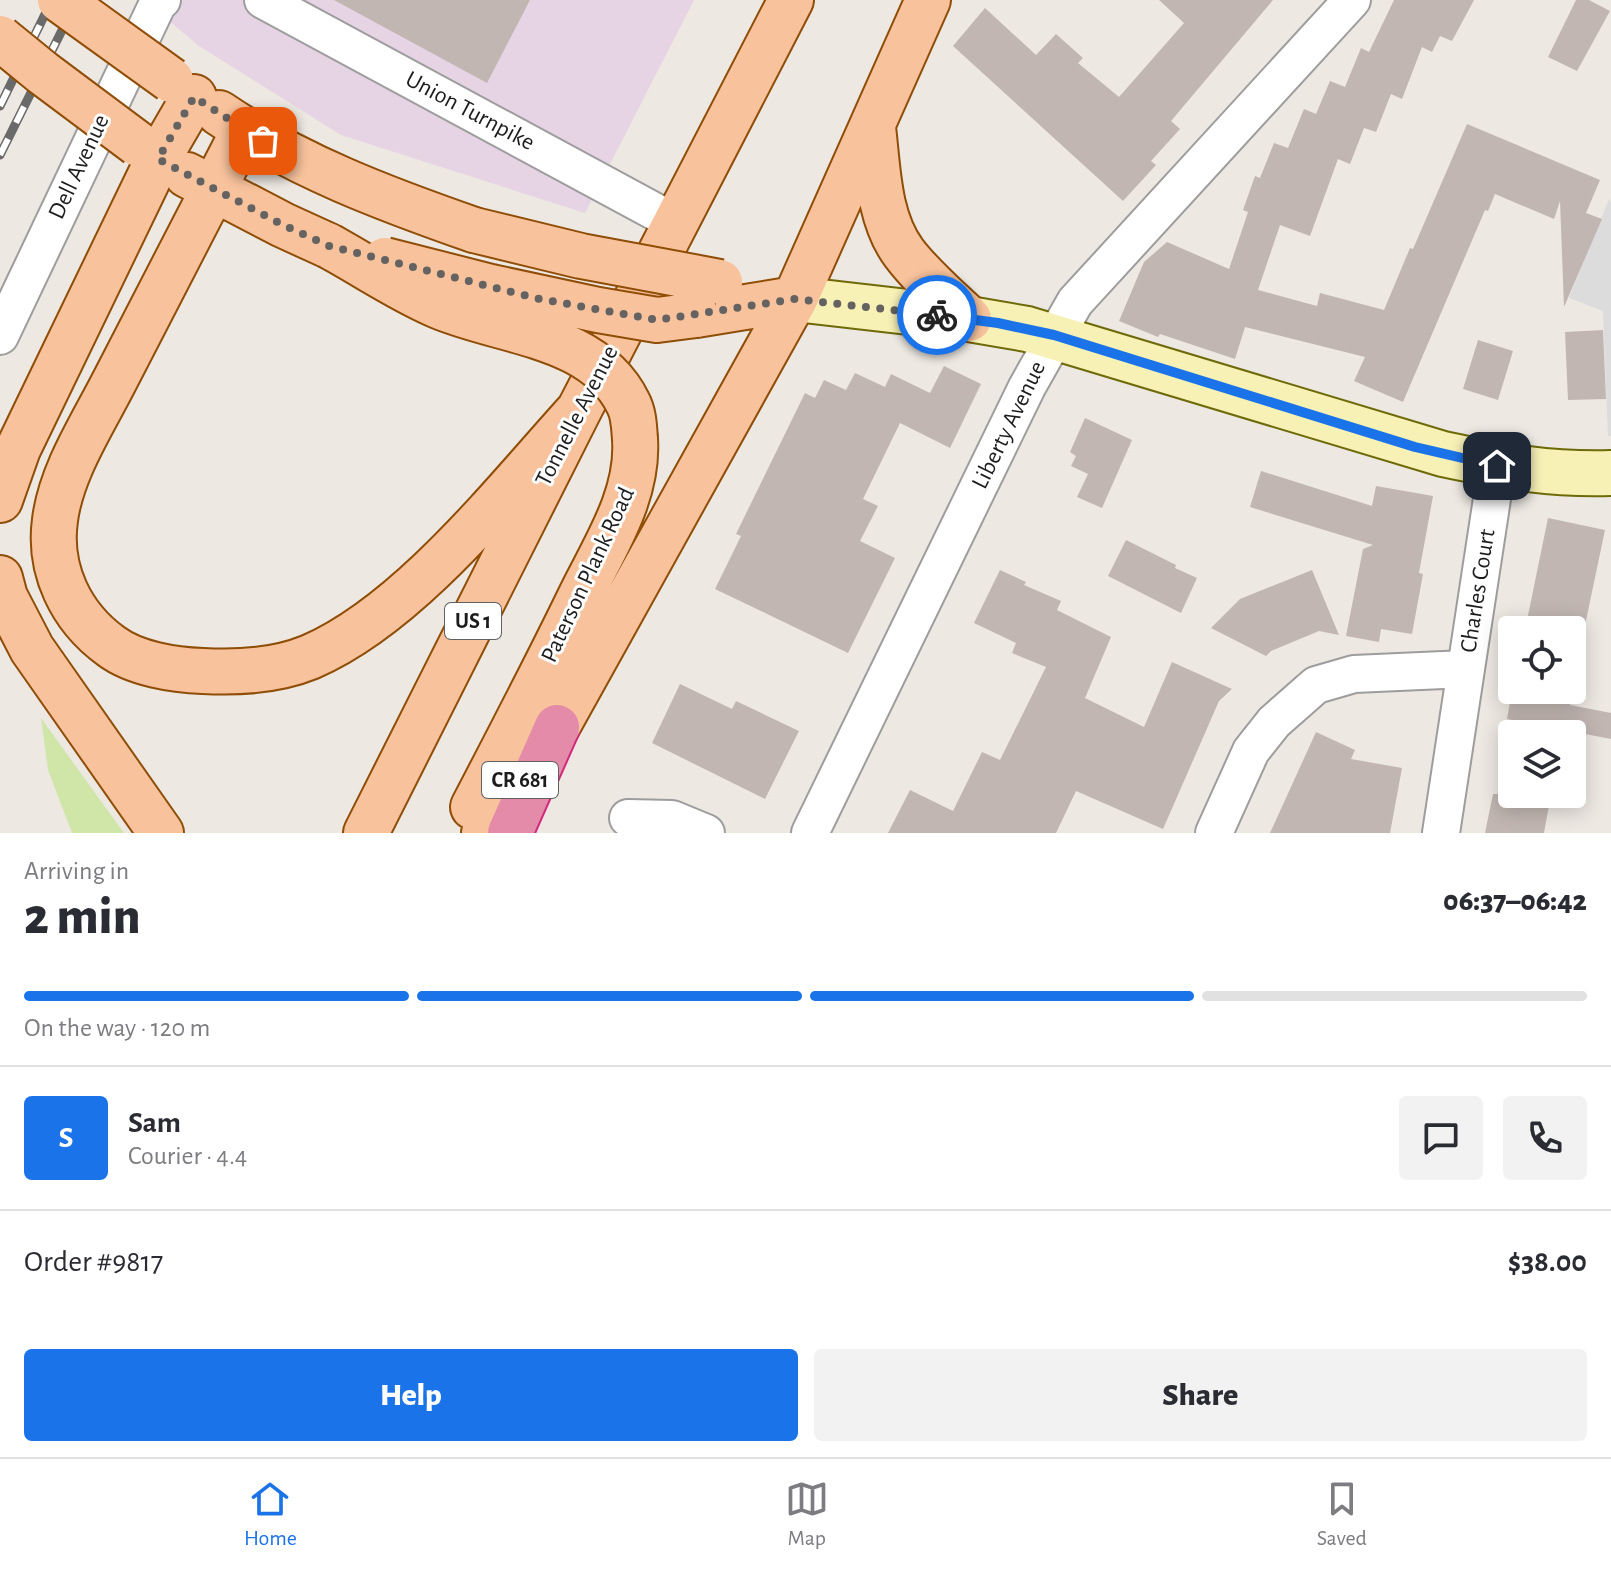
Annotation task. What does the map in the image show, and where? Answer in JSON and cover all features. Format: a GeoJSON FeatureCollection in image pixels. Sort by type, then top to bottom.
{"type":"FeatureCollection","features":[{"type":"Feature","properties":{"kind":"highway"},"geometry":{"type":"LineString","coordinates":[[510,833],[557,727]]}},
{"type":"Feature","properties":{"kind":"main road","name":"Paterson Plank Road"},"geometry":{"type":"LineString","coordinates":[[60,0],[244,130],[365,190],[474,230],[581,256],[708,298],[795,299],[557,727],[484,833]]}},
{"type":"Feature","properties":{"kind":"main road","name":"Tonnelle Avenue"},"geometry":{"type":"LineString","coordinates":[[366,833],[579,410],[791,0]]}},
{"type":"Feature","properties":{"kind":"main road"},"geometry":{"type":"LineString","coordinates":[[928,0],[795,299],[969,319],[1054,335],[1415,447],[1497,466],[1553,472],[1611,473]]}},
{"type":"Feature","properties":{"kind":"main road","name":"Paterson Plank Road"},"geometry":{"type":"LineString","coordinates":[[0,38],[148,152],[213,189],[329,246],[437,306],[539,337],[588,360],[617,384],[629,405],[637,460],[625,503],[537,685],[460,833]]}},
{"type":"Feature","properties":{"kind":"main road"},"geometry":{"type":"LineString","coordinates":[[0,500],[18,449],[148,152],[182,88]]}},
{"type":"Feature","properties":{"kind":"main road"},"geometry":{"type":"LineString","coordinates":[[873,127],[886,215],[895,237],[920,271],[969,319]]}},
{"type":"Feature","properties":{"kind":"main road"},"geometry":{"type":"LineString","coordinates":[[244,130],[71,467],[61,494],[55,520],[54,547],[58,572],[79,616],[114,648],[166,667],[226,673],[282,666],[334,645],[396,601],[456,545],[579,410]]}},
{"type":"Feature","properties":{"kind":"main road","name":"Paterson Plank Road"},"geometry":{"type":"LineString","coordinates":[[329,246],[491,287],[657,320],[708,298]]}},
{"type":"Feature","properties":{"kind":"main road"},"geometry":{"type":"LineString","coordinates":[[0,578],[5,597],[32,649],[161,833]]}},
{"type":"Feature","properties":{"kind":"street","name":"Dell Avenue"},"geometry":{"type":"LineString","coordinates":[[0,336],[112,98],[162,0]]}},
{"type":"Feature","properties":{"kind":"street","name":"Union Turnpike"},"geometry":{"type":"LineString","coordinates":[[263,0],[676,223]]}},
{"type":"Feature","properties":{"kind":"street","name":"Liberty Avenue"},"geometry":{"type":"LineString","coordinates":[[810,833],[1054,335],[1075,302],[1352,0]]}},
{"type":"Feature","properties":{"kind":"street","name":"Charles Court"},"geometry":{"type":"LineString","coordinates":[[1441,833],[1497,466]]}},
{"type":"Feature","properties":{"kind":"street","name":"Charles Court"},"geometry":{"type":"LineString","coordinates":[[1214,833],[1251,751],[1274,722],[1316,685],[1354,674],[1466,669]]}},
{"type":"Feature","properties":{"kind":"street"},"geometry":{"type":"LineString","coordinates":[[628,818],[672,819],[706,833]]}},
{"type":"Feature","properties":{"kind":"shaded area"},"geometry":{"type":"Polygon","coordinates":[[[144,0],[694,0],[585,213],[341,135],[199,46],[144,0]]]}},
{"type":"Feature","properties":{"kind":"shaded area"},"geometry":{"type":"Polygon","coordinates":[[[1609,199],[1611,436],[1608,436],[1603,311],[1569,298],[1609,199]]]}},
{"type":"Feature","properties":{"kind":"green space"},"geometry":{"type":"Polygon","coordinates":[[[41,718],[124,833],[72,833],[48,770],[41,718]]]}},
{"type":"Feature","properties":{"kind":"building"},"geometry":{"type":"Polygon","coordinates":[[[334,0],[530,0],[487,83],[334,0]]]}},
{"type":"Feature","properties":{"kind":"building"},"geometry":{"type":"Polygon","coordinates":[[[1159,0],[1273,0],[1171,121],[1180,129],[1151,161],[1156,165],[1123,201],[953,46],[985,8],[1036,55],[1056,34],[1083,58],[1078,63],[1119,97],[1184,23],[1159,0]]]}},
{"type":"Feature","properties":{"kind":"building"},"geometry":{"type":"Polygon","coordinates":[[[1394,0],[1474,0],[1452,41],[1440,36],[1432,52],[1422,47],[1402,99],[1391,94],[1376,132],[1364,128],[1350,164],[1338,159],[1310,236],[1280,225],[1258,290],[1317,306],[1320,293],[1384,310],[1467,124],[1600,180],[1586,213],[1602,219],[1564,307],[1560,201],[1554,219],[1495,194],[1488,211],[1485,210],[1403,402],[1354,381],[1365,357],[1245,327],[1235,359],[1160,334],[1158,337],[1119,321],[1144,262],[1167,242],[1229,269],[1248,212],[1243,210],[1255,176],[1260,178],[1274,143],[1288,148],[1304,109],[1316,114],[1330,81],[1345,87],[1361,48],[1369,52],[1394,0]]]}},
{"type":"Feature","properties":{"kind":"building"},"geometry":{"type":"Polygon","coordinates":[[[1576,0],[1589,0],[1610,11],[1577,71],[1548,57],[1576,0]]]}},
{"type":"Feature","properties":{"kind":"building"},"geometry":{"type":"Polygon","coordinates":[[[1603,330],[1606,399],[1568,400],[1565,332],[1603,330]]]}},
{"type":"Feature","properties":{"kind":"building"},"geometry":{"type":"Polygon","coordinates":[[[1478,340],[1513,351],[1498,400],[1463,389],[1478,340]]]}},
{"type":"Feature","properties":{"kind":"building"},"geometry":{"type":"Polygon","coordinates":[[[944,366],[981,384],[950,448],[900,423],[863,499],[878,506],[860,541],[895,558],[848,653],[715,589],[741,536],[736,534],[805,393],[815,398],[824,380],[846,390],[855,373],[885,387],[891,374],[930,393],[944,366]]]}},
{"type":"Feature","properties":{"kind":"building"},"geometry":{"type":"Polygon","coordinates":[[[1085,418],[1132,440],[1102,508],[1077,497],[1088,474],[1071,466],[1076,456],[1070,452],[1085,418]]]}},
{"type":"Feature","properties":{"kind":"building"},"geometry":{"type":"Polygon","coordinates":[[[1261,471],[1372,506],[1376,486],[1433,496],[1412,634],[1381,629],[1379,642],[1346,636],[1363,549],[1373,545],[1250,507],[1261,471]]]}},
{"type":"Feature","properties":{"kind":"building"},"geometry":{"type":"Polygon","coordinates":[[[1548,518],[1605,530],[1586,620],[1586,616],[1528,616],[1548,518]]]}},
{"type":"Feature","properties":{"kind":"building"},"geometry":{"type":"Polygon","coordinates":[[[1126,540],[1197,578],[1181,613],[1108,576],[1126,540]]]}},
{"type":"Feature","properties":{"kind":"building"},"geometry":{"type":"Polygon","coordinates":[[[1000,570],[1026,582],[1024,585],[1061,601],[1057,610],[1111,637],[1085,698],[1144,727],[1172,662],[1232,689],[1219,701],[1163,829],[1076,791],[1056,833],[888,833],[910,790],[953,811],[982,752],[1000,760],[1046,667],[1012,653],[1016,643],[974,623],[1000,570]]]}},
{"type":"Feature","properties":{"kind":"building"},"geometry":{"type":"Polygon","coordinates":[[[1312,570],[1339,635],[1319,631],[1266,656],[1211,628],[1240,599],[1312,570]]]}},
{"type":"Feature","properties":{"kind":"building"},"geometry":{"type":"Polygon","coordinates":[[[680,684],[732,709],[736,701],[799,731],[765,799],[652,743],[680,684]]]}},
{"type":"Feature","properties":{"kind":"building"},"geometry":{"type":"Polygon","coordinates":[[[1510,704],[1570,704],[1611,713],[1611,739],[1586,734],[1586,720],[1507,719],[1510,704]]]}},
{"type":"Feature","properties":{"kind":"building"},"geometry":{"type":"Polygon","coordinates":[[[1316,732],[1355,750],[1351,759],[1402,768],[1390,833],[1270,833],[1316,732]]]}},
{"type":"Feature","properties":{"kind":"building"},"geometry":{"type":"Polygon","coordinates":[[[1493,794],[1498,794],[1498,808],[1548,808],[1544,833],[1485,833],[1493,794]]]}},
{"type":"Feature","properties":{"kind":"railway"},"geometry":{"type":"LineString","coordinates":[[0,106],[52,0]]}},
{"type":"Feature","properties":{"kind":"railway"},"geometry":{"type":"LineString","coordinates":[[0,155],[77,0]]}},
{"type":"Feature","properties":{"kind":"way so far"},"geometry":{"type":"LineString","coordinates":[[263,141],[194,97],[158,159],[329,246],[540,299],[657,320],[795,299],[937,315]]}},
{"type":"Feature","properties":{"kind":"route"},"geometry":{"type":"LineString","coordinates":[[937,315],[1054,335],[1415,447],[1497,466]]}}]}
